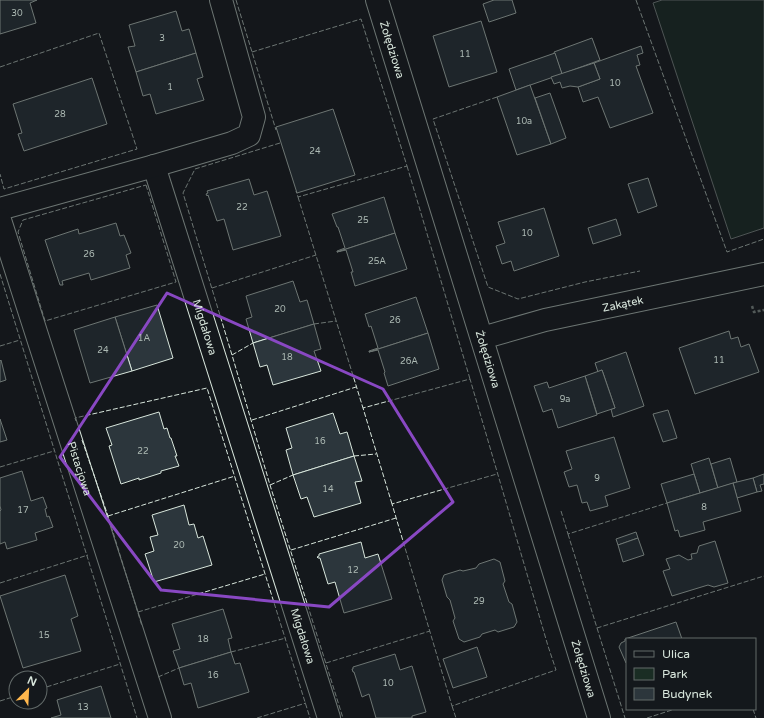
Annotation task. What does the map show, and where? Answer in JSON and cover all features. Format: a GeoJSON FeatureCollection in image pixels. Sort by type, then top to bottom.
{"type":"FeatureCollection","features":[{"type":"Feature","properties":{"kind":"street"},"geometry":{"type":"LineString","coordinates":[[0,209],[232,143],[249,135],[254,117],[221,0]]}},
{"type":"Feature","properties":{"kind":"street","name":"Żołędziowa"},"geometry":{"type":"LineString","coordinates":[[377,0],[599,718]]}},
{"type":"Feature","properties":{"kind":"street","name":"Migdałowa"},"geometry":{"type":"LineString","coordinates":[[154,166],[329,718]]}},
{"type":"Feature","properties":{"kind":"street","name":"Pistacjowa"},"geometry":{"type":"LineString","coordinates":[[0,220],[160,718]]}},
{"type":"Feature","properties":{"kind":"street","name":"Zakątek"},"geometry":{"type":"LineString","coordinates":[[482,338],[545,320],[764,274]]}},
{"type":"Feature","properties":{"kind":"highlighted area"},"geometry":{"type":"Polygon","coordinates":[[[167,293],[383,389],[453,502],[329,607],[161,590],[60,457],[167,293]]]}},
{"type":"Feature","properties":{"kind":"green space"},"geometry":{"type":"Polygon","coordinates":[[[662,0],[764,0],[764,228],[731,239],[653,3],[662,0]]]}},
{"type":"Feature","properties":{"kind":"building"},"geometry":{"type":"Polygon","coordinates":[[[0,0],[37,0],[30,3],[36,23],[0,34],[0,0]]]}},
{"type":"Feature","properties":{"kind":"building"},"geometry":{"type":"Polygon","coordinates":[[[494,0],[512,0],[516,13],[489,22],[483,4],[494,0]]]}},
{"type":"Feature","properties":{"kind":"building"},"geometry":{"type":"Polygon","coordinates":[[[176,11],[182,31],[189,29],[196,53],[136,72],[128,47],[135,46],[129,25],[176,11]]]}},
{"type":"Feature","properties":{"kind":"building"},"geometry":{"type":"Polygon","coordinates":[[[481,21],[497,72],[449,87],[433,36],[481,21]]]}},
{"type":"Feature","properties":{"kind":"building"},"geometry":{"type":"Polygon","coordinates":[[[592,38],[600,60],[562,74],[554,52],[592,38]]]}},
{"type":"Feature","properties":{"kind":"building"},"geometry":{"type":"Polygon","coordinates":[[[641,46],[643,53],[637,55],[640,65],[636,66],[653,113],[610,128],[598,97],[583,102],[578,87],[600,79],[594,63],[641,46]]]}},
{"type":"Feature","properties":{"kind":"building"},"geometry":{"type":"Polygon","coordinates":[[[196,53],[203,77],[197,79],[204,100],[156,114],[150,94],[143,96],[136,72],[196,53]]]}},
{"type":"Feature","properties":{"kind":"building"},"geometry":{"type":"Polygon","coordinates":[[[555,53],[562,74],[516,90],[509,69],[555,53]]]}},
{"type":"Feature","properties":{"kind":"building"},"geometry":{"type":"Polygon","coordinates":[[[594,63],[600,79],[578,87],[570,86],[562,88],[560,82],[554,84],[551,77],[594,63]]]}},
{"type":"Feature","properties":{"kind":"building"},"geometry":{"type":"Polygon","coordinates":[[[92,78],[107,124],[24,151],[18,134],[22,133],[13,104],[92,78]]]}},
{"type":"Feature","properties":{"kind":"building"},"geometry":{"type":"Polygon","coordinates":[[[530,85],[551,144],[517,155],[497,97],[530,85]]]}},
{"type":"Feature","properties":{"kind":"building"},"geometry":{"type":"Polygon","coordinates":[[[550,93],[566,138],[551,144],[535,98],[550,93]]]}},
{"type":"Feature","properties":{"kind":"building"},"geometry":{"type":"Polygon","coordinates":[[[333,109],[355,175],[297,193],[276,127],[333,109]]]}},
{"type":"Feature","properties":{"kind":"building"},"geometry":{"type":"Polygon","coordinates":[[[648,178],[657,206],[638,213],[628,184],[648,178]]]}},
{"type":"Feature","properties":{"kind":"building"},"geometry":{"type":"Polygon","coordinates":[[[249,179],[254,195],[267,191],[281,236],[233,250],[224,219],[217,221],[208,195],[207,196],[206,194],[208,193],[207,191],[249,179]]]}},
{"type":"Feature","properties":{"kind":"building"},"geometry":{"type":"Polygon","coordinates":[[[384,197],[395,233],[337,252],[345,248],[332,214],[384,197]]]}},
{"type":"Feature","properties":{"kind":"building"},"geometry":{"type":"Polygon","coordinates":[[[544,208],[559,256],[514,271],[511,261],[502,264],[496,246],[505,243],[498,222],[544,208]]]}},
{"type":"Feature","properties":{"kind":"building"},"geometry":{"type":"Polygon","coordinates":[[[616,219],[621,235],[593,244],[588,228],[616,219]]]}},
{"type":"Feature","properties":{"kind":"building"},"geometry":{"type":"Polygon","coordinates":[[[116,223],[120,236],[124,235],[131,253],[126,255],[130,268],[91,280],[89,273],[62,281],[63,285],[60,285],[45,240],[78,229],[79,234],[116,223]]]}},
{"type":"Feature","properties":{"kind":"building"},"geometry":{"type":"Polygon","coordinates":[[[395,233],[407,269],[355,286],[351,272],[353,272],[346,250],[337,252],[395,233]]]}},
{"type":"Feature","properties":{"kind":"building"},"geometry":{"type":"Polygon","coordinates":[[[293,281],[300,302],[307,300],[314,324],[253,343],[246,319],[252,317],[246,296],[293,281]]]}},
{"type":"Feature","properties":{"kind":"building"},"geometry":{"type":"Polygon","coordinates":[[[416,297],[428,333],[369,352],[378,348],[371,326],[369,327],[365,314],[416,297]]]}},
{"type":"Feature","properties":{"kind":"building"},"geometry":{"type":"Polygon","coordinates":[[[157,305],[173,358],[132,371],[115,317],[157,305]]]}},
{"type":"Feature","properties":{"kind":"building"},"geometry":{"type":"Polygon","coordinates":[[[115,317],[132,371],[90,383],[74,330],[115,317]]]}},
{"type":"Feature","properties":{"kind":"building"},"geometry":{"type":"Polygon","coordinates":[[[314,324],[321,349],[314,351],[321,371],[273,385],[267,365],[260,367],[253,343],[314,324]]]}},
{"type":"Feature","properties":{"kind":"building"},"geometry":{"type":"Polygon","coordinates":[[[729,331],[731,339],[738,337],[741,347],[749,344],[759,372],[695,394],[679,348],[729,331]]]}},
{"type":"Feature","properties":{"kind":"building"},"geometry":{"type":"Polygon","coordinates":[[[428,333],[439,369],[388,386],[378,350],[369,352],[428,333]]]}},
{"type":"Feature","properties":{"kind":"building"},"geometry":{"type":"Polygon","coordinates":[[[626,352],[644,406],[613,417],[611,409],[615,408],[602,370],[598,372],[595,363],[626,352]]]}},
{"type":"Feature","properties":{"kind":"building"},"geometry":{"type":"Polygon","coordinates":[[[1,360],[6,380],[0,382],[0,361],[1,360]]]}},
{"type":"Feature","properties":{"kind":"building"},"geometry":{"type":"Polygon","coordinates":[[[602,370],[615,408],[597,414],[585,376],[602,370]]]}},
{"type":"Feature","properties":{"kind":"building"},"geometry":{"type":"Polygon","coordinates":[[[585,376],[597,415],[558,428],[552,409],[543,412],[534,386],[547,382],[549,388],[585,376]]]}},
{"type":"Feature","properties":{"kind":"building"},"geometry":{"type":"Polygon","coordinates":[[[668,410],[677,438],[663,442],[653,414],[668,410]]]}},
{"type":"Feature","properties":{"kind":"building"},"geometry":{"type":"Polygon","coordinates":[[[159,412],[164,429],[167,428],[171,438],[179,466],[161,471],[161,473],[139,480],[139,478],[121,484],[109,446],[112,445],[106,428],[159,412]]]}},
{"type":"Feature","properties":{"kind":"building"},"geometry":{"type":"Polygon","coordinates":[[[333,413],[340,434],[347,432],[354,456],[293,475],[286,450],[292,448],[286,428],[333,413]]]}},
{"type":"Feature","properties":{"kind":"building"},"geometry":{"type":"Polygon","coordinates":[[[0,419],[7,440],[0,442],[0,419]]]}},
{"type":"Feature","properties":{"kind":"building"},"geometry":{"type":"Polygon","coordinates":[[[614,437],[630,488],[605,496],[608,506],[590,511],[587,502],[582,503],[577,485],[569,487],[564,472],[572,469],[566,451],[614,437]]]}},
{"type":"Feature","properties":{"kind":"building"},"geometry":{"type":"Polygon","coordinates":[[[354,456],[362,481],[355,482],[361,503],[314,517],[307,497],[301,499],[293,475],[354,456]]]}},
{"type":"Feature","properties":{"kind":"building"},"geometry":{"type":"Polygon","coordinates":[[[709,458],[718,488],[700,493],[691,464],[709,458]]]}},
{"type":"Feature","properties":{"kind":"building"},"geometry":{"type":"Polygon","coordinates":[[[730,458],[737,482],[718,488],[711,464],[730,458]]]}},
{"type":"Feature","properties":{"kind":"building"},"geometry":{"type":"Polygon","coordinates":[[[22,471],[31,501],[43,497],[47,508],[45,509],[47,517],[49,516],[53,527],[35,533],[37,540],[7,549],[5,542],[0,544],[0,478],[22,471]]]}},
{"type":"Feature","properties":{"kind":"building"},"geometry":{"type":"Polygon","coordinates":[[[694,474],[700,493],[667,503],[661,484],[694,474]]]}},
{"type":"Feature","properties":{"kind":"building"},"geometry":{"type":"Polygon","coordinates":[[[764,474],[764,484],[760,485],[762,491],[757,492],[753,478],[764,474]]]}},
{"type":"Feature","properties":{"kind":"building"},"geometry":{"type":"Polygon","coordinates":[[[753,478],[757,492],[737,498],[733,483],[753,478]]]}},
{"type":"Feature","properties":{"kind":"building"},"geometry":{"type":"Polygon","coordinates":[[[733,483],[741,511],[703,522],[705,530],[680,537],[678,530],[675,531],[667,503],[733,483]]]}},
{"type":"Feature","properties":{"kind":"building"},"geometry":{"type":"Polygon","coordinates":[[[184,505],[189,525],[194,524],[198,538],[203,536],[212,565],[154,582],[145,554],[154,551],[150,537],[158,535],[152,515],[184,505]]]}},
{"type":"Feature","properties":{"kind":"building"},"geometry":{"type":"Polygon","coordinates":[[[636,532],[638,538],[618,545],[616,539],[636,532]]]}},
{"type":"Feature","properties":{"kind":"building"},"geometry":{"type":"Polygon","coordinates":[[[638,538],[644,555],[623,562],[618,545],[638,538]]]}},
{"type":"Feature","properties":{"kind":"building"},"geometry":{"type":"Polygon","coordinates":[[[715,541],[728,583],[714,587],[708,585],[672,596],[663,571],[670,569],[666,559],[679,555],[688,560],[692,559],[691,554],[697,553],[699,546],[715,541]]]}},
{"type":"Feature","properties":{"kind":"building"},"geometry":{"type":"Polygon","coordinates":[[[361,542],[365,558],[378,554],[392,599],[344,613],[335,582],[328,584],[320,558],[317,557],[319,554],[361,542]]]}},
{"type":"Feature","properties":{"kind":"building"},"geometry":{"type":"Polygon","coordinates":[[[494,559],[500,562],[505,581],[503,584],[509,602],[512,604],[517,622],[514,627],[498,632],[495,630],[464,642],[459,639],[453,621],[455,618],[450,600],[447,597],[442,580],[444,575],[460,570],[463,571],[476,568],[479,564],[494,559]]]}},
{"type":"Feature","properties":{"kind":"building"},"geometry":{"type":"Polygon","coordinates":[[[65,575],[78,616],[71,619],[81,651],[23,668],[0,596],[65,575]]]}},
{"type":"Feature","properties":{"kind":"building"},"geometry":{"type":"Polygon","coordinates":[[[223,609],[232,638],[228,639],[231,652],[179,668],[173,651],[180,649],[172,624],[223,609]]]}},
{"type":"Feature","properties":{"kind":"building"},"geometry":{"type":"Polygon","coordinates":[[[676,622],[682,638],[628,638],[676,622]]]}},
{"type":"Feature","properties":{"kind":"building"},"geometry":{"type":"Polygon","coordinates":[[[626,639],[626,663],[619,647],[626,639]]]}},
{"type":"Feature","properties":{"kind":"building"},"geometry":{"type":"Polygon","coordinates":[[[477,647],[487,677],[453,688],[443,659],[477,647]]]}},
{"type":"Feature","properties":{"kind":"building"},"geometry":{"type":"Polygon","coordinates":[[[231,652],[235,664],[240,663],[249,692],[198,708],[191,683],[184,685],[179,668],[231,652]]]}},
{"type":"Feature","properties":{"kind":"building"},"geometry":{"type":"Polygon","coordinates":[[[395,654],[400,670],[412,666],[426,712],[412,716],[412,718],[376,718],[369,694],[362,697],[352,669],[353,667],[395,654]]]}},
{"type":"Feature","properties":{"kind":"building"},"geometry":{"type":"Polygon","coordinates":[[[101,686],[111,718],[51,718],[61,715],[57,700],[101,686]]]}},
{"type":"Feature","properties":{"kind":"fence"},"geometry":{"type":"LineString","coordinates":[[236,0],[276,130]]}},
{"type":"Feature","properties":{"kind":"fence"},"geometry":{"type":"LineString","coordinates":[[636,0],[727,252],[764,239]]}},
{"type":"Feature","properties":{"kind":"fence"},"geometry":{"type":"LineString","coordinates":[[252,52],[361,19],[407,166],[298,197],[296,191]]}},
{"type":"Feature","properties":{"kind":"fence"},"geometry":{"type":"LineString","coordinates":[[0,67],[99,33],[137,149],[4,189],[0,174]]}},
{"type":"Feature","properties":{"kind":"fence"},"geometry":{"type":"LineString","coordinates":[[497,97],[433,119],[488,287],[518,299],[585,282],[640,271]]}},
{"type":"Feature","properties":{"kind":"fence"},"geometry":{"type":"LineString","coordinates":[[280,143],[195,169],[183,193],[270,485],[343,718]]}},
{"type":"Feature","properties":{"kind":"fence"},"geometry":{"type":"LineString","coordinates":[[407,166],[470,379]]}},
{"type":"Feature","properties":{"kind":"fence"},"geometry":{"type":"LineString","coordinates":[[146,185],[176,282],[45,321],[18,232],[23,220],[146,185]]}},
{"type":"Feature","properties":{"kind":"fence"},"geometry":{"type":"LineString","coordinates":[[298,197],[363,408]]}},
{"type":"Feature","properties":{"kind":"fence"},"geometry":{"type":"LineString","coordinates":[[212,288],[316,255]]}},
{"type":"Feature","properties":{"kind":"fence"},"geometry":{"type":"LineString","coordinates":[[0,274],[137,718]]}},
{"type":"Feature","properties":{"kind":"fence"},"geometry":{"type":"LineString","coordinates":[[314,324],[336,321]]}},
{"type":"Feature","properties":{"kind":"fence"},"geometry":{"type":"LineString","coordinates":[[0,346],[20,340]]}},
{"type":"Feature","properties":{"kind":"fence"},"geometry":{"type":"LineString","coordinates":[[232,355],[253,343]]}},
{"type":"Feature","properties":{"kind":"fence"},"geometry":{"type":"LineString","coordinates":[[392,504],[363,408],[470,379],[556,670],[452,706],[392,504],[497,474]]}},
{"type":"Feature","properties":{"kind":"fence"},"geometry":{"type":"LineString","coordinates":[[252,420],[356,387]]}},
{"type":"Feature","properties":{"kind":"fence"},"geometry":{"type":"LineString","coordinates":[[76,421],[75,418],[207,388],[310,718]]}},
{"type":"Feature","properties":{"kind":"fence"},"geometry":{"type":"LineString","coordinates":[[82,440],[108,516],[142,626]]}},
{"type":"Feature","properties":{"kind":"fence"},"geometry":{"type":"LineString","coordinates":[[0,467],[54,451]]}},
{"type":"Feature","properties":{"kind":"fence"},"geometry":{"type":"LineString","coordinates":[[354,456],[376,454]]}},
{"type":"Feature","properties":{"kind":"fence"},"geometry":{"type":"LineString","coordinates":[[270,485],[293,475]]}},
{"type":"Feature","properties":{"kind":"fence"},"geometry":{"type":"LineString","coordinates":[[108,516],[235,476]]}},
{"type":"Feature","properties":{"kind":"fence"},"geometry":{"type":"LineString","coordinates":[[561,511],[568,534],[667,503]]}},
{"type":"Feature","properties":{"kind":"fence"},"geometry":{"type":"LineString","coordinates":[[291,550],[396,518]]}},
{"type":"Feature","properties":{"kind":"fence"},"geometry":{"type":"LineString","coordinates":[[568,534],[597,628],[764,576]]}},
{"type":"Feature","properties":{"kind":"fence"},"geometry":{"type":"LineString","coordinates":[[0,583],[88,555]]}},
{"type":"Feature","properties":{"kind":"fence"},"geometry":{"type":"LineString","coordinates":[[138,612],[265,574]]}},
{"type":"Feature","properties":{"kind":"fence"},"geometry":{"type":"LineString","coordinates":[[597,628],[625,718]]}},
{"type":"Feature","properties":{"kind":"fence"},"geometry":{"type":"LineString","coordinates":[[326,663],[430,631]]}},
{"type":"Feature","properties":{"kind":"fence"},"geometry":{"type":"LineString","coordinates":[[231,652],[286,638]]}},
{"type":"Feature","properties":{"kind":"fence"},"geometry":{"type":"LineString","coordinates":[[48,686],[120,664]]}},
{"type":"Feature","properties":{"kind":"fence"},"geometry":{"type":"LineString","coordinates":[[158,677],[179,668]]}},
{"type":"Feature","properties":{"kind":"fence"},"geometry":{"type":"LineString","coordinates":[[0,701],[8,698]]}},
{"type":"Feature","properties":{"kind":"fence"},"geometry":{"type":"LineString","coordinates":[[257,718],[306,703]]}},
{"type":"Feature","properties":{"kind":"fence"},"geometry":{"type":"LineString","coordinates":[[452,706],[456,718]]}},
{"type":"Feature","properties":{"kind":"fence"},"geometry":{"type":"LineString","coordinates":[[647,718],[672,710]]}},
{"type":"Feature","properties":{"kind":"fence"},"geometry":{"type":"LineString","coordinates":[[753,710],[756,718]]}}]}
